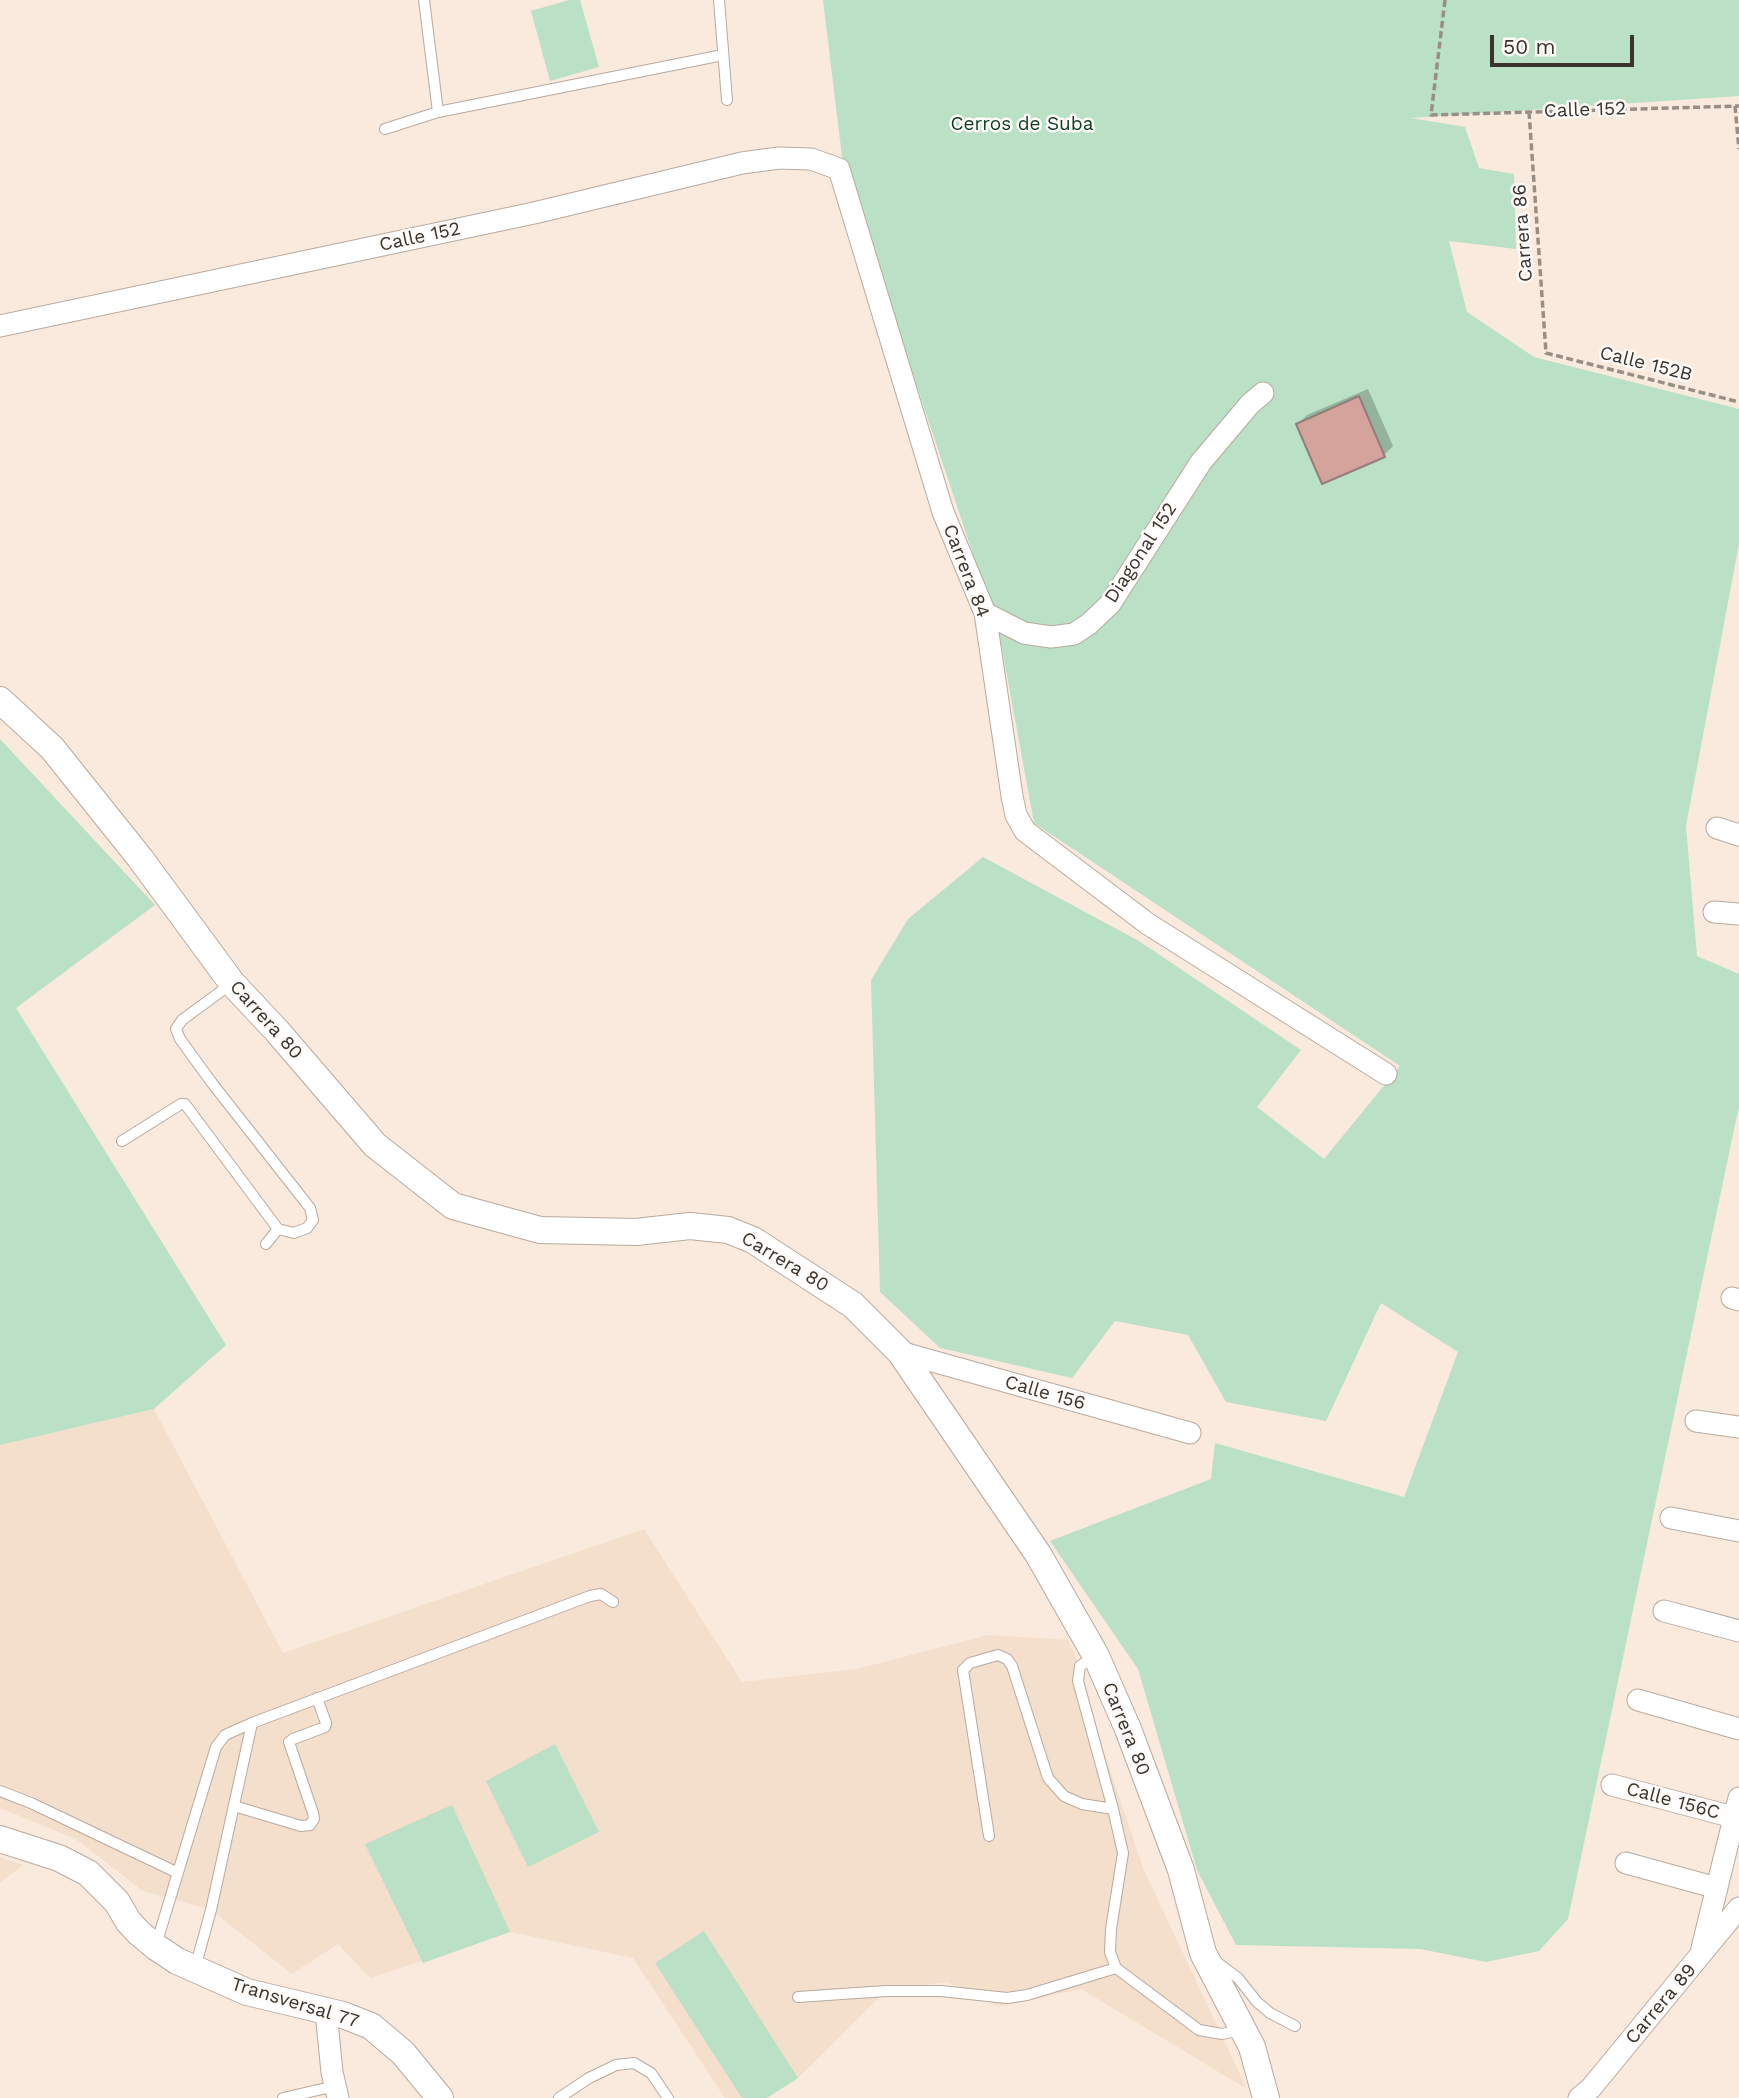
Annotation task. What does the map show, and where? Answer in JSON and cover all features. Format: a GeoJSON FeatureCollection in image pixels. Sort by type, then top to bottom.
{"type":"FeatureCollection","features":[{"type":"Feature","properties":{"kind":"street","name":"Calle 152"},"geometry":{"type":"LineString","coordinates":[[0,326],[534,214],[742,163],[779,158],[811,159],[839,169]]}},
{"type":"Feature","properties":{"kind":"street","name":"Carrera 84"},"geometry":{"type":"LineString","coordinates":[[839,169],[943,512],[985,613],[1016,815],[1025,831],[1148,924],[1386,1074]]}},
{"type":"Feature","properties":{"kind":"street","name":"Diagonal 152"},"geometry":{"type":"LineString","coordinates":[[985,613],[1024,633],[1051,637],[1074,634],[1089,624],[1110,604],[1201,462],[1244,410],[1263,393]]}},
{"type":"Feature","properties":{"kind":"street","name":"Carrera 80"},"geometry":{"type":"LineString","coordinates":[[0,699],[52,748],[140,858],[232,983],[277,1031],[374,1145],[453,1206],[540,1230],[636,1232],[690,1226],[728,1230],[753,1240],[853,1305],[900,1352],[1038,1554],[1096,1656],[1128,1729],[1181,1870],[1203,1953],[1252,2047],[1266,2098]]}},
{"type":"Feature","properties":{"kind":"street"},"geometry":{"type":"LineString","coordinates":[[1717,828],[1739,835]]}},
{"type":"Feature","properties":{"kind":"street"},"geometry":{"type":"LineString","coordinates":[[1714,912],[1739,914]]}},
{"type":"Feature","properties":{"kind":"street","name":"Calle 156"},"geometry":{"type":"LineString","coordinates":[[900,1352],[1190,1433]]}},
{"type":"Feature","properties":{"kind":"street"},"geometry":{"type":"LineString","coordinates":[[1696,1421],[1739,1427]]}},
{"type":"Feature","properties":{"kind":"street"},"geometry":{"type":"LineString","coordinates":[[1671,1518],[1739,1531]]}},
{"type":"Feature","properties":{"kind":"street"},"geometry":{"type":"LineString","coordinates":[[1664,1611],[1739,1631]]}},
{"type":"Feature","properties":{"kind":"street"},"geometry":{"type":"LineString","coordinates":[[1638,1700],[1739,1729]]}},
{"type":"Feature","properties":{"kind":"street","name":"Calle 156C"},"geometry":{"type":"LineString","coordinates":[[1612,1785],[1736,1808]]}},
{"type":"Feature","properties":{"kind":"street"},"geometry":{"type":"LineString","coordinates":[[1700,1957],[1736,1808]]}},
{"type":"Feature","properties":{"kind":"street","name":"Transversal 77"},"geometry":{"type":"LineString","coordinates":[[0,1839],[59,1858],[88,1873],[117,1902],[128,1922],[156,1947],[195,1968],[247,1992],[359,2020],[384,2036],[402,2053],[440,2098]]}},
{"type":"Feature","properties":{"kind":"street"},"geometry":{"type":"LineString","coordinates":[[1626,1863],[1717,1888]]}},
{"type":"Feature","properties":{"kind":"street","name":"Carrera 89"},"geometry":{"type":"LineString","coordinates":[[1579,2098],[1591,2088],[1739,1908]]}},
{"type":"Feature","properties":{"kind":"street"},"geometry":{"type":"LineString","coordinates":[[326,2012],[336,2092]]}},
{"type":"Feature","properties":{"kind":"lane"},"geometry":{"type":"LineString","coordinates":[[424,0],[438,112]]}},
{"type":"Feature","properties":{"kind":"lane"},"geometry":{"type":"LineString","coordinates":[[719,0],[727,100]]}},
{"type":"Feature","properties":{"kind":"lane"},"geometry":{"type":"LineString","coordinates":[[385,130],[438,112],[723,55]]}},
{"type":"Feature","properties":{"kind":"lane"},"geometry":{"type":"LineString","coordinates":[[122,1141],[185,1104],[278,1229],[294,1233],[307,1228],[313,1220],[310,1208],[212,1083],[180,1039],[176,1029],[182,1020],[232,983]]}},
{"type":"Feature","properties":{"kind":"lane"},"geometry":{"type":"LineString","coordinates":[[266,1244],[278,1229]]}},
{"type":"Feature","properties":{"kind":"lane"},"geometry":{"type":"LineString","coordinates":[[156,1947],[216,1747],[225,1735],[590,1596],[601,1594],[613,1602]]}},
{"type":"Feature","properties":{"kind":"lane"},"geometry":{"type":"LineString","coordinates":[[989,1836],[963,1671],[970,1663],[998,1656],[1007,1659],[1012,1667],[1048,1778],[1064,1796],[1082,1804],[1114,1809]]}},
{"type":"Feature","properties":{"kind":"lane"},"geometry":{"type":"LineString","coordinates":[[1096,1656],[1080,1666],[1078,1681],[1114,1809],[1123,1853],[1111,1929],[1110,1952],[1116,1968],[1199,2030],[1222,2034],[1244,2030]]}},
{"type":"Feature","properties":{"kind":"lane"},"geometry":{"type":"LineString","coordinates":[[234,1807],[301,1826],[310,1825],[314,1819],[313,1813],[289,1742],[325,1727],[317,1698]]}},
{"type":"Feature","properties":{"kind":"lane"},"geometry":{"type":"LineString","coordinates":[[195,1968],[211,1910],[252,1723]]}},
{"type":"Feature","properties":{"kind":"lane"},"geometry":{"type":"LineString","coordinates":[[0,1791],[31,1803],[178,1874]]}},
{"type":"Feature","properties":{"kind":"lane"},"geometry":{"type":"LineString","coordinates":[[1203,1953],[1238,1978],[1270,2014],[1295,2026]]}},
{"type":"Feature","properties":{"kind":"lane"},"geometry":{"type":"LineString","coordinates":[[798,1997],[886,1991],[941,1991],[1007,1998],[1027,1995],[1116,1968]]}},
{"type":"Feature","properties":{"kind":"lane"},"geometry":{"type":"LineString","coordinates":[[559,2098],[589,2078],[616,2065],[634,2063],[651,2073],[668,2098]]}},
{"type":"Feature","properties":{"kind":"lane"},"geometry":{"type":"LineString","coordinates":[[283,2098],[336,2092]]}},
{"type":"Feature","properties":{"kind":"path","name":"Calle 152"},"geometry":{"type":"LineString","coordinates":[[1445,0],[1431,115],[1737,106]]}},
{"type":"Feature","properties":{"kind":"path"},"geometry":{"type":"LineString","coordinates":[[1737,106],[1739,149]]}},
{"type":"Feature","properties":{"kind":"path","name":"Carrera 86"},"geometry":{"type":"LineString","coordinates":[[1529,112],[1546,353]]}},
{"type":"Feature","properties":{"kind":"path","name":"Calle 152B"},"geometry":{"type":"LineString","coordinates":[[1546,353],[1739,402]]}},
{"type":"Feature","properties":{"kind":"shaded area"},"geometry":{"type":"Polygon","coordinates":[[[154,1409],[283,1653],[644,1529],[742,1682],[857,1669],[988,1635],[1068,1640],[1080,1666],[1102,1745],[1143,1868],[1247,2089],[1081,1989],[998,2007],[948,1982],[888,1989],[798,2078],[765,2098],[725,2098],[633,1958],[510,1932],[370,1978],[338,1944],[292,1974],[211,1910],[143,1891],[76,1839],[0,1808],[0,1445],[154,1409]]]}},
{"type":"Feature","properties":{"kind":"shaded area"},"geometry":{"type":"Polygon","coordinates":[[[0,1857],[23,1865],[0,1883],[0,1857]]]}},
{"type":"Feature","properties":{"kind":"green space"},"geometry":{"type":"Polygon","coordinates":[[[569,0],[580,0],[599,67],[550,81],[531,11],[569,0]]]}},
{"type":"Feature","properties":{"kind":"green space","name":"Cerros de Suba"},"geometry":{"type":"Polygon","coordinates":[[[823,0],[1739,0],[1739,96],[1411,118],[1465,127],[1479,168],[1514,174],[1516,249],[1449,241],[1467,312],[1534,357],[1739,409],[1739,544],[1686,826],[1697,956],[1739,974],[1739,1106],[1568,1919],[1539,1951],[1486,1962],[1420,1949],[1236,1945],[1197,1870],[1138,1669],[1050,1541],[1211,1479],[1215,1443],[1404,1497],[1458,1352],[1381,1303],[1326,1421],[1226,1402],[1188,1335],[1115,1321],[1072,1378],[940,1348],[880,1292],[871,980],[908,919],[983,857],[1139,941],[1301,1050],[1257,1107],[1324,1159],[1400,1066],[1034,823],[999,632],[843,165],[823,0]]]}},
{"type":"Feature","properties":{"kind":"green space"},"geometry":{"type":"Polygon","coordinates":[[[0,739],[155,905],[16,1008],[226,1345],[154,1409],[0,1445],[0,739]]]}},
{"type":"Feature","properties":{"kind":"green space"},"geometry":{"type":"Polygon","coordinates":[[[555,1744],[599,1832],[528,1867],[486,1781],[555,1744]]]}},
{"type":"Feature","properties":{"kind":"green space"},"geometry":{"type":"Polygon","coordinates":[[[452,1805],[510,1932],[423,1963],[365,1844],[452,1805]]]}},
{"type":"Feature","properties":{"kind":"green space"},"geometry":{"type":"Polygon","coordinates":[[[704,1931],[798,2078],[767,2098],[742,2098],[655,1963],[704,1931]]]}},
{"type":"Feature","properties":{"kind":"building"},"geometry":{"type":"Polygon","coordinates":[[[1359,396],[1385,457],[1322,484],[1296,424],[1359,396]]]}}]}
